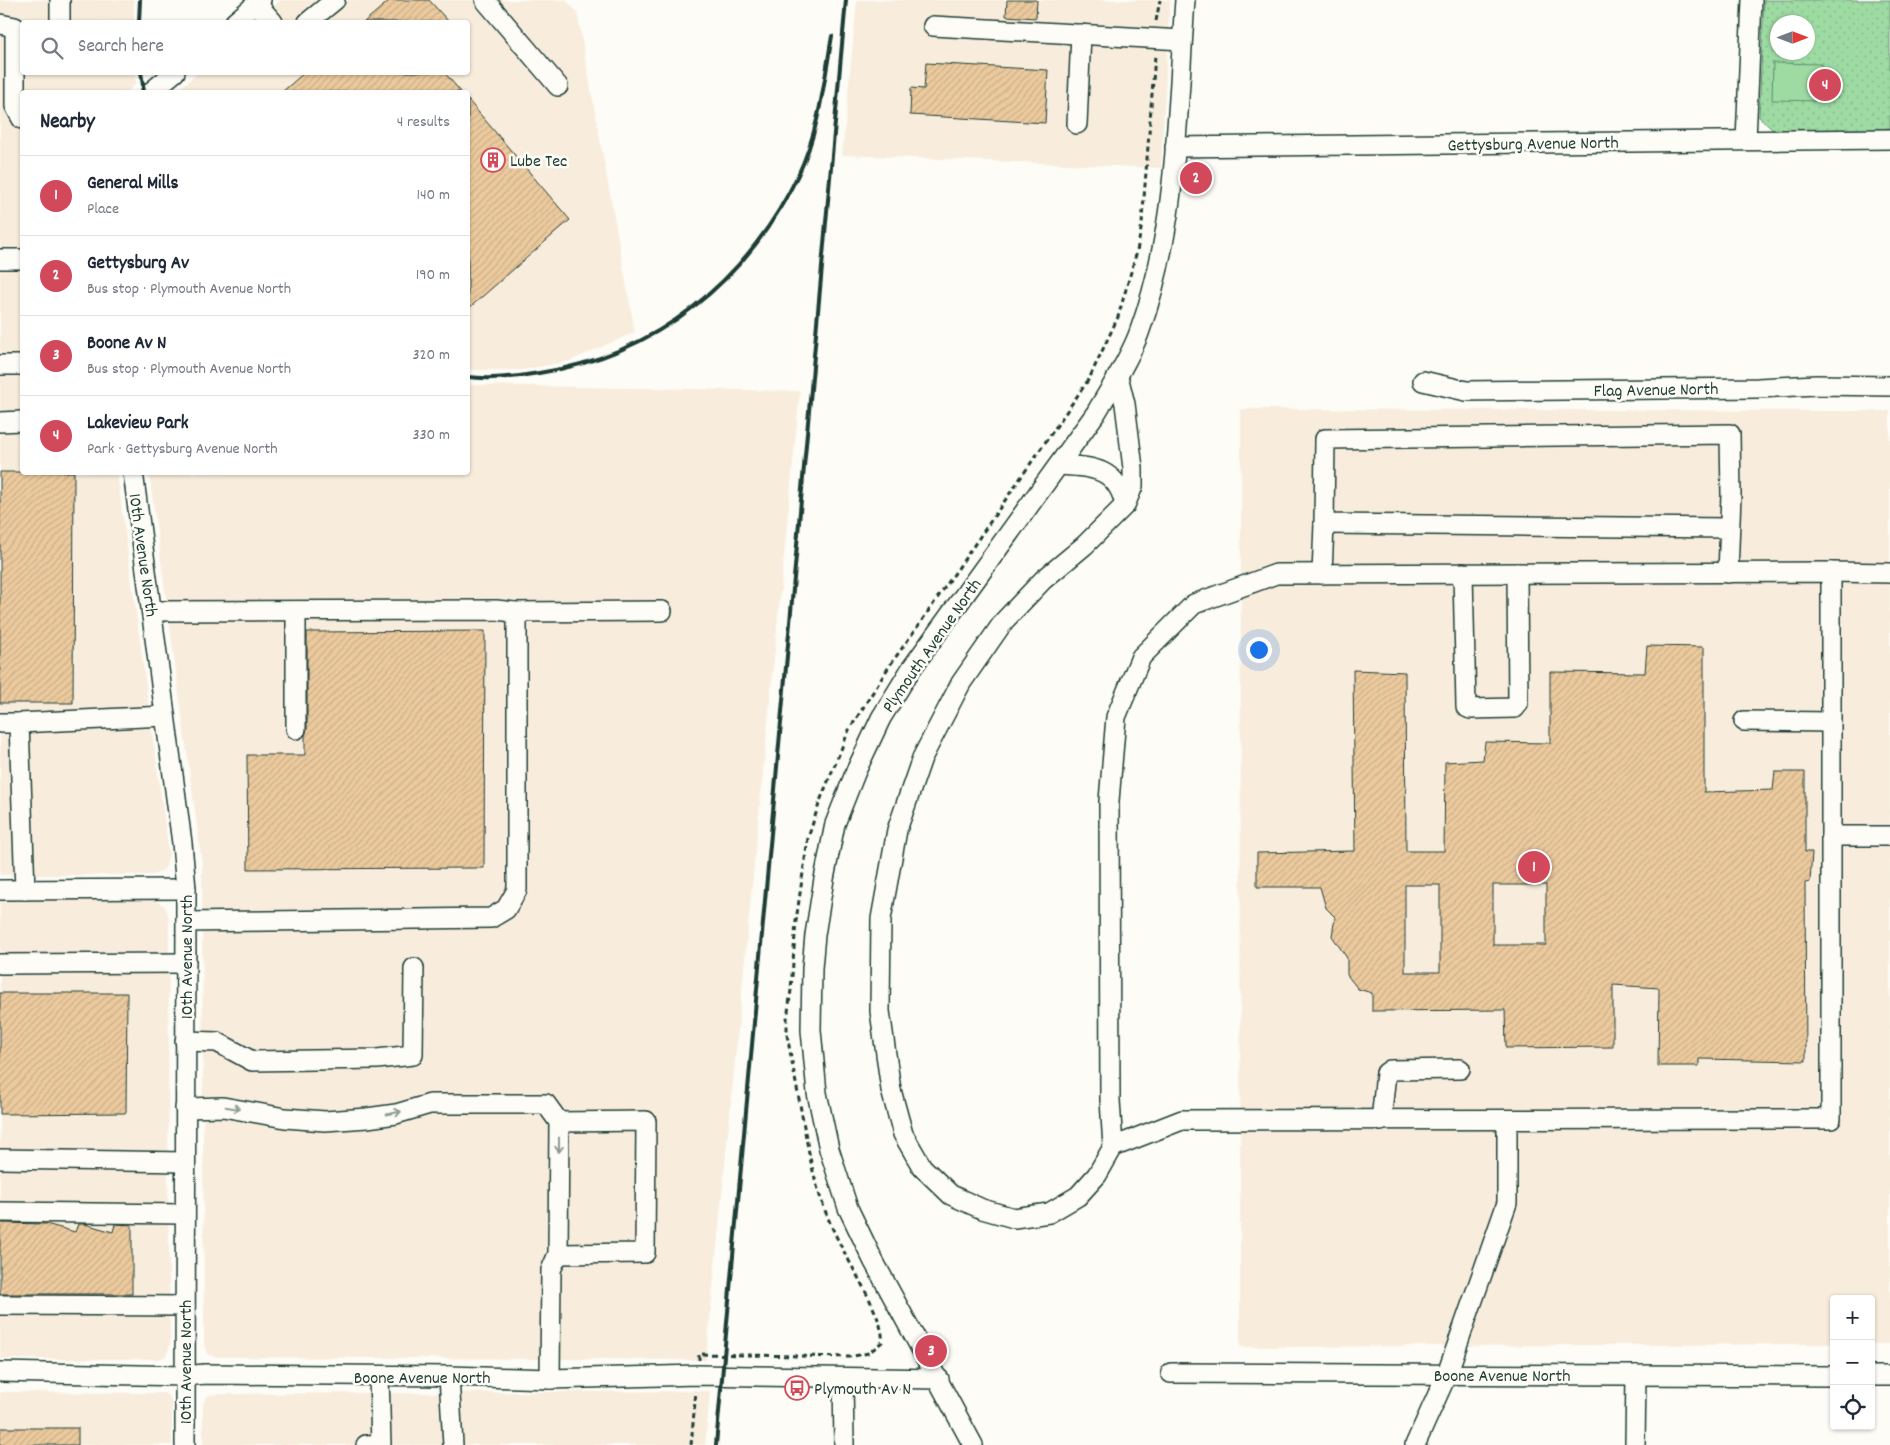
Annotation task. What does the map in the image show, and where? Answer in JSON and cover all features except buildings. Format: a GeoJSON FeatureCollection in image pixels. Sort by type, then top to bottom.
{"type":"FeatureCollection","features":[{"type":"Feature","properties":{"kind":"street"},"geometry":{"type":"LineString","coordinates":[[60,0],[60,20]]}},
{"type":"Feature","properties":{"kind":"street"},"geometry":{"type":"LineString","coordinates":[[310,20],[335,0]]}},
{"type":"Feature","properties":{"kind":"street"},"geometry":{"type":"LineString","coordinates":[[485,0],[558,86]]}},
{"type":"Feature","properties":{"kind":"street","name":"Plymouth Avenue North"},"geometry":{"type":"LineString","coordinates":[[973,1445],[873,1260],[848,1208],[829,1149],[817,1093],[811,1030],[812,968],[815,936],[835,824],[856,771],[881,718],[911,669],[1096,413],[1118,376],[1138,335],[1164,246],[1176,147],[1185,0]]}},
{"type":"Feature","properties":{"kind":"street"},"geometry":{"type":"LineString","coordinates":[[1746,140],[1752,0]]}},
{"type":"Feature","properties":{"kind":"street"},"geometry":{"type":"LineString","coordinates":[[237,20],[259,2],[272,20]]}},
{"type":"Feature","properties":{"kind":"street"},"geometry":{"type":"LineString","coordinates":[[13,26],[15,106],[20,115]]}},
{"type":"Feature","properties":{"kind":"street"},"geometry":{"type":"LineString","coordinates":[[933,26],[1182,40]]}},
{"type":"Feature","properties":{"kind":"street"},"geometry":{"type":"LineString","coordinates":[[1077,124],[1081,34]]}},
{"type":"Feature","properties":{"kind":"street"},"geometry":{"type":"LineString","coordinates":[[153,90],[171,75]]}},
{"type":"Feature","properties":{"kind":"street","name":"Gettysburg Avenue North"},"geometry":{"type":"LineString","coordinates":[[1176,147],[1890,139]]}},
{"type":"Feature","properties":{"kind":"street"},"geometry":{"type":"LineString","coordinates":[[0,259],[20,260]]}},
{"type":"Feature","properties":{"kind":"street"},"geometry":{"type":"LineString","coordinates":[[0,365],[20,366]]}},
{"type":"Feature","properties":{"kind":"street"},"geometry":{"type":"LineString","coordinates":[[1118,376],[1125,404],[1133,468],[1132,486],[1125,505],[1085,545],[1043,580],[1004,621],[961,683],[922,758],[897,830],[881,919],[880,1011],[891,1090],[903,1134],[922,1167],[951,1195],[982,1209],[1014,1218],[1049,1213],[1078,1196],[1098,1175],[1113,1147],[1110,1090],[1109,801],[1116,717],[1142,657],[1194,604],[1276,574],[1890,573]]}},
{"type":"Feature","properties":{"kind":"street","name":"Flag Avenue North"},"geometry":{"type":"LineString","coordinates":[[1423,381],[1466,391],[1758,388],[1816,385],[1890,386]]}},
{"type":"Feature","properties":{"kind":"street"},"geometry":{"type":"LineString","coordinates":[[0,422],[20,421]]}},
{"type":"Feature","properties":{"kind":"street"},"geometry":{"type":"LineString","coordinates":[[1322,574],[1325,439],[1730,434],[1728,573]]}},
{"type":"Feature","properties":{"kind":"street"},"geometry":{"type":"LineString","coordinates":[[1059,465],[1093,467],[1108,476],[1122,490],[1125,505]]}},
{"type":"Feature","properties":{"kind":"street","name":"10th Avenue North"},"geometry":{"type":"LineString","coordinates":[[133,475],[182,843],[186,889],[184,1445]]}},
{"type":"Feature","properties":{"kind":"street"},"geometry":{"type":"LineString","coordinates":[[1324,524],[1729,528]]}},
{"type":"Feature","properties":{"kind":"street"},"geometry":{"type":"LineString","coordinates":[[1113,1147],[1182,1120],[1831,1119],[1831,572]]}},
{"type":"Feature","properties":{"kind":"street"},"geometry":{"type":"LineString","coordinates":[[1464,573],[1466,707],[1470,708],[1515,708],[1518,704],[1517,573]]}},
{"type":"Feature","properties":{"kind":"street"},"geometry":{"type":"LineString","coordinates":[[152,611],[662,611]]}},
{"type":"Feature","properties":{"kind":"street"},"geometry":{"type":"LineString","coordinates":[[296,611],[296,729]]}},
{"type":"Feature","properties":{"kind":"street"},"geometry":{"type":"LineString","coordinates":[[186,922],[491,918],[506,909],[517,890],[517,622],[514,612]]}},
{"type":"Feature","properties":{"kind":"street"},"geometry":{"type":"LineString","coordinates":[[0,723],[165,716]]}},
{"type":"Feature","properties":{"kind":"street"},"geometry":{"type":"LineString","coordinates":[[1744,722],[1831,722]]}},
{"type":"Feature","properties":{"kind":"street"},"geometry":{"type":"LineString","coordinates":[[19,723],[26,890]]}},
{"type":"Feature","properties":{"kind":"street"},"geometry":{"type":"LineString","coordinates":[[1831,836],[1890,836]]}},
{"type":"Feature","properties":{"kind":"street"},"geometry":{"type":"LineString","coordinates":[[0,890],[186,889]]}},
{"type":"Feature","properties":{"kind":"street"},"geometry":{"type":"LineString","coordinates":[[0,964],[186,963]]}},
{"type":"Feature","properties":{"kind":"street"},"geometry":{"type":"LineString","coordinates":[[185,1041],[217,1042],[252,1061],[377,1059],[413,1056],[414,968]]}},
{"type":"Feature","properties":{"kind":"street"},"geometry":{"type":"LineString","coordinates":[[1381,1121],[1386,1073],[1390,1070],[1460,1069]]}},
{"type":"Feature","properties":{"kind":"street"},"geometry":{"type":"LineString","coordinates":[[185,1108],[223,1107],[285,1118],[325,1121],[396,1114],[430,1104],[546,1104],[559,1122],[558,1254],[551,1270],[550,1379]]}},
{"type":"Feature","properties":{"kind":"street"},"geometry":{"type":"LineString","coordinates":[[1415,1445],[1447,1374],[1507,1203],[1507,1120]]}},
{"type":"Feature","properties":{"kind":"street"},"geometry":{"type":"LineString","coordinates":[[558,1254],[645,1253],[646,1121],[559,1122]]}},
{"type":"Feature","properties":{"kind":"street"},"geometry":{"type":"LineString","coordinates":[[0,1159],[185,1162]]}},
{"type":"Feature","properties":{"kind":"street"},"geometry":{"type":"LineString","coordinates":[[0,1212],[185,1214]]}},
{"type":"Feature","properties":{"kind":"street"},"geometry":{"type":"LineString","coordinates":[[0,1305],[184,1306]]}},
{"type":"Feature","properties":{"kind":"street","name":"Boone Avenue North"},"geometry":{"type":"LineString","coordinates":[[0,1372],[184,1376],[205,1374],[379,1377],[449,1376],[550,1379],[697,1375],[939,1379]]}},
{"type":"Feature","properties":{"kind":"street","name":"Boone Avenue North"},"geometry":{"type":"LineString","coordinates":[[1171,1373],[1830,1376]]}},
{"type":"Feature","properties":{"kind":"street"},"geometry":{"type":"LineString","coordinates":[[1635,1445],[1636,1375]]}},
{"type":"Feature","properties":{"kind":"street"},"geometry":{"type":"LineString","coordinates":[[449,1376],[453,1445]]}},
{"type":"Feature","properties":{"kind":"street"},"geometry":{"type":"LineString","coordinates":[[1875,1376],[1890,1376]]}},
{"type":"Feature","properties":{"kind":"street"},"geometry":{"type":"LineString","coordinates":[[377,1445],[379,1377]]}},
{"type":"Feature","properties":{"kind":"street"},"geometry":{"type":"LineString","coordinates":[[843,1378],[844,1445]]}},
{"type":"Feature","properties":{"kind":"path"},"geometry":{"type":"LineString","coordinates":[[691,1445],[699,1354],[849,1357],[869,1353],[882,1342],[883,1331],[866,1292]]}},
{"type":"Feature","properties":{"kind":"shaded area"},"geometry":{"type":"Polygon","coordinates":[[[0,0],[134,0],[134,20],[20,20],[20,75],[135,75],[136,83],[129,90],[20,90],[20,475],[117,475],[169,854],[165,869],[154,875],[0,875],[0,0]]]}},
{"type":"Feature","properties":{"kind":"shaded area"},"geometry":{"type":"Polygon","coordinates":[[[281,0],[566,0],[577,12],[635,332],[570,361],[523,370],[470,370],[470,90],[177,90],[196,75],[470,75],[470,20],[257,20],[281,0]]]}},
{"type":"Feature","properties":{"kind":"shaded area"},"geometry":{"type":"Polygon","coordinates":[[[857,0],[1170,0],[1161,168],[842,155],[857,0]]]}},
{"type":"Feature","properties":{"kind":"shaded area"},"geometry":{"type":"Polygon","coordinates":[[[470,385],[800,391],[706,1360],[217,1357],[207,1354],[204,1344],[202,864],[149,475],[470,475],[470,385]]]}},
{"type":"Feature","properties":{"kind":"shaded area"},"geometry":{"type":"Polygon","coordinates":[[[1241,409],[1890,411],[1890,1344],[1875,1344],[1875,1295],[1830,1295],[1830,1344],[1240,1347],[1241,409]]]}},
{"type":"Feature","properties":{"kind":"shaded area"},"geometry":{"type":"Polygon","coordinates":[[[153,899],[165,906],[169,918],[168,1187],[170,1345],[166,1356],[159,1359],[0,1359],[0,900],[153,899]]]}},
{"type":"Feature","properties":{"kind":"shaded area"},"geometry":{"type":"Polygon","coordinates":[[[710,1391],[705,1445],[203,1445],[203,1404],[207,1396],[214,1394],[710,1391]]]}},
{"type":"Feature","properties":{"kind":"shaded area"},"geometry":{"type":"Polygon","coordinates":[[[0,1392],[164,1393],[170,1397],[172,1404],[172,1445],[0,1445],[0,1392]]]}},
{"type":"Feature","properties":{"kind":"green space"},"geometry":{"type":"Polygon","coordinates":[[[1764,0],[1890,0],[1890,130],[1775,132],[1759,117],[1764,0]]]}},
{"type":"Feature","properties":{"kind":"green space"},"geometry":{"type":"Polygon","coordinates":[[[1773,63],[1821,64],[1820,101],[1772,100],[1773,63]]]}},
{"type":"Feature","properties":{"kind":"railway"},"geometry":{"type":"LineString","coordinates":[[139,20],[140,0]]}},
{"type":"Feature","properties":{"kind":"railway"},"geometry":{"type":"LineString","coordinates":[[716,1445],[846,0]]}},
{"type":"Feature","properties":{"kind":"railway"},"geometry":{"type":"LineString","coordinates":[[470,377],[504,378],[539,373],[582,364],[622,349],[659,330],[693,307],[724,279],[752,248],[777,213],[798,175],[816,124],[832,36]]}},
{"type":"Feature","properties":{"kind":"railway"},"geometry":{"type":"LineString","coordinates":[[141,75],[144,90]]}},
{"type":"Feature","properties":{"kind":"place","name":"Lakeview Park"},"geometry":{"type":"Point","coordinates":[1825,85]}},
{"type":"Feature","properties":{"kind":"place","name":"Lube Tec"},"geometry":{"type":"Point","coordinates":[493,160]}},
{"type":"Feature","properties":{"kind":"place","name":"Gettysburg Av"},"geometry":{"type":"Point","coordinates":[1196,178]}},
{"type":"Feature","properties":{"kind":"place","name":"General Mills"},"geometry":{"type":"Point","coordinates":[1534,867]}},
{"type":"Feature","properties":{"kind":"place","name":"Boone Av N"},"geometry":{"type":"Point","coordinates":[931,1351]}},
{"type":"Feature","properties":{"kind":"place","name":"Plymouth Av N"},"geometry":{"type":"Point","coordinates":[797,1388]}}]}
